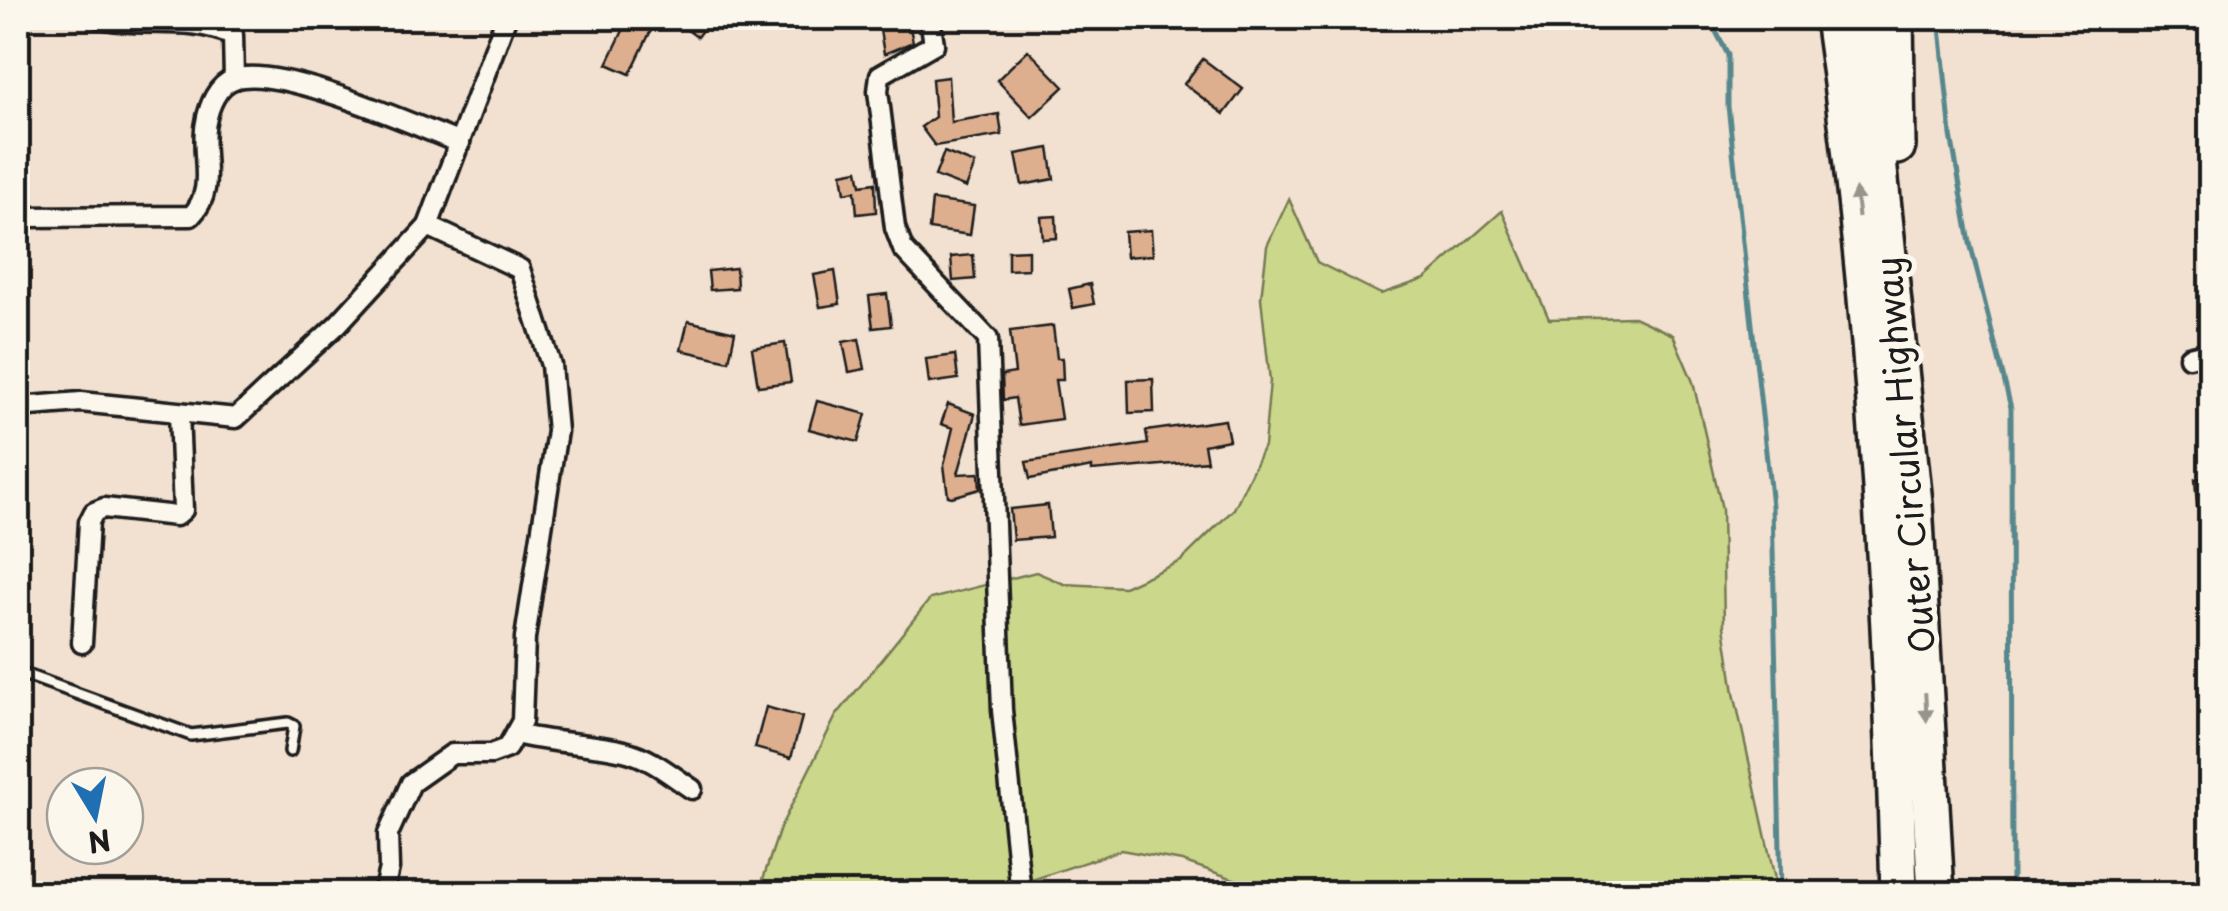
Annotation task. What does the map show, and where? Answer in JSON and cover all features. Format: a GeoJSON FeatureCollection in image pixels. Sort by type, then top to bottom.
{"type":"FeatureCollection","features":[{"type":"Feature","properties":{"kind":"highway"},"geometry":{"type":"LineString","coordinates":[[1811,18],[1852,146]]}},
{"type":"Feature","properties":{"kind":"highway","name":"Outer Circular Highway"},"geometry":{"type":"LineString","coordinates":[[1832,18],[1852,146],[1879,418],[1899,894]]}},
{"type":"Feature","properties":{"kind":"highway","name":"Outer Circular Highway"},"geometry":{"type":"LineString","coordinates":[[1862,18],[1914,503],[1936,894]]}},
{"type":"Feature","properties":{"kind":"highway"},"geometry":{"type":"LineString","coordinates":[[1895,18],[1899,342]]}},
{"type":"Feature","properties":{"kind":"street"},"geometry":{"type":"LineString","coordinates":[[102,18],[134,25],[184,19],[234,35],[234,79]]}},
{"type":"Feature","properties":{"kind":"street"},"geometry":{"type":"LineString","coordinates":[[18,406],[81,402],[236,418],[338,324],[428,226],[506,18]]}},
{"type":"Feature","properties":{"kind":"street"},"geometry":{"type":"LineString","coordinates":[[930,18],[934,44],[880,76],[878,92],[894,228],[903,249],[988,339],[1002,710],[1021,894]]}},
{"type":"Feature","properties":{"kind":"street"},"geometry":{"type":"LineString","coordinates":[[18,217],[191,216],[202,204],[207,185],[206,123],[218,90],[234,79],[265,78],[340,96],[460,143]]}},
{"type":"Feature","properties":{"kind":"street"},"geometry":{"type":"LineString","coordinates":[[383,894],[389,868],[388,834],[411,782],[452,754],[491,754],[511,741],[522,721],[525,638],[557,430],[551,364],[520,269],[428,226]]}},
{"type":"Feature","properties":{"kind":"street"},"geometry":{"type":"LineString","coordinates":[[2189,357],[2210,352]]}},
{"type":"Feature","properties":{"kind":"street"},"geometry":{"type":"LineString","coordinates":[[82,643],[89,522],[94,512],[104,508],[176,516],[183,510],[179,413]]}},
{"type":"Feature","properties":{"kind":"street"},"geometry":{"type":"LineString","coordinates":[[511,741],[624,752],[654,762],[692,790]]}},
{"type":"Feature","properties":{"kind":"lane"},"geometry":{"type":"LineString","coordinates":[[18,672],[191,735],[288,723],[294,726],[290,751]]}},
{"type":"Feature","properties":{"kind":"green space"},"geometry":{"type":"Polygon","coordinates":[[[1289,199],[1317,262],[1381,294],[1425,279],[1502,211],[1549,319],[1634,317],[1673,335],[1693,382],[1722,509],[1724,626],[1734,693],[1778,893],[1274,893],[1182,861],[1121,850],[993,893],[758,894],[780,828],[836,716],[930,599],[1036,572],[1064,584],[1124,587],[1181,561],[1234,509],[1264,446],[1270,381],[1261,298],[1267,246],[1289,199]]]}},
{"type":"Feature","properties":{"kind":"building"},"geometry":{"type":"Polygon","coordinates":[[[629,18],[657,18],[630,74],[607,64],[629,18]]]}},
{"type":"Feature","properties":{"kind":"building"},"geometry":{"type":"Polygon","coordinates":[[[671,18],[711,18],[697,37],[671,18]]]}},
{"type":"Feature","properties":{"kind":"building"},"geometry":{"type":"Polygon","coordinates":[[[878,18],[908,18],[913,42],[884,54],[878,18]]]}},
{"type":"Feature","properties":{"kind":"building"},"geometry":{"type":"Polygon","coordinates":[[[1028,50],[1064,87],[1032,117],[997,80],[1028,50]]]}},
{"type":"Feature","properties":{"kind":"building"},"geometry":{"type":"Polygon","coordinates":[[[1203,59],[1243,89],[1224,114],[1184,84],[1203,59]]]}},
{"type":"Feature","properties":{"kind":"building"},"geometry":{"type":"Polygon","coordinates":[[[948,77],[951,122],[999,114],[1002,135],[935,146],[921,127],[935,117],[932,79],[948,77]]]}},
{"type":"Feature","properties":{"kind":"building"},"geometry":{"type":"Polygon","coordinates":[[[1049,148],[1054,179],[1022,185],[1016,154],[1049,148]]]}},
{"type":"Feature","properties":{"kind":"building"},"geometry":{"type":"Polygon","coordinates":[[[944,152],[975,164],[966,188],[935,176],[944,152]]]}},
{"type":"Feature","properties":{"kind":"building"},"geometry":{"type":"Polygon","coordinates":[[[858,170],[861,185],[875,183],[876,212],[857,214],[855,191],[845,193],[842,173],[858,170]]]}},
{"type":"Feature","properties":{"kind":"building"},"geometry":{"type":"Polygon","coordinates":[[[932,200],[974,206],[970,235],[929,229],[932,200]]]}},
{"type":"Feature","properties":{"kind":"building"},"geometry":{"type":"Polygon","coordinates":[[[1056,216],[1057,238],[1043,239],[1041,217],[1056,216]]]}},
{"type":"Feature","properties":{"kind":"building"},"geometry":{"type":"Polygon","coordinates":[[[1151,230],[1153,255],[1126,257],[1124,232],[1151,230]]]}},
{"type":"Feature","properties":{"kind":"building"},"geometry":{"type":"Polygon","coordinates":[[[1028,250],[1028,269],[1008,270],[1008,251],[1028,250]]]}},
{"type":"Feature","properties":{"kind":"building"},"geometry":{"type":"Polygon","coordinates":[[[973,255],[975,279],[953,281],[951,257],[973,255]]]}},
{"type":"Feature","properties":{"kind":"building"},"geometry":{"type":"Polygon","coordinates":[[[736,268],[737,288],[710,290],[708,271],[736,268]]]}},
{"type":"Feature","properties":{"kind":"building"},"geometry":{"type":"Polygon","coordinates":[[[835,271],[840,304],[820,307],[814,275],[835,271]]]}},
{"type":"Feature","properties":{"kind":"building"},"geometry":{"type":"Polygon","coordinates":[[[1090,284],[1094,304],[1073,308],[1069,289],[1090,284]]]}},
{"type":"Feature","properties":{"kind":"building"},"geometry":{"type":"Polygon","coordinates":[[[887,294],[891,326],[873,328],[869,296],[887,294]]]}},
{"type":"Feature","properties":{"kind":"building"},"geometry":{"type":"Polygon","coordinates":[[[688,321],[735,332],[729,361],[681,350],[688,321]]]}},
{"type":"Feature","properties":{"kind":"building"},"geometry":{"type":"Polygon","coordinates":[[[1053,326],[1057,358],[1062,358],[1063,380],[1055,380],[1061,419],[1019,425],[1015,398],[1003,400],[1002,375],[1015,373],[1010,331],[1053,326]]]}},
{"type":"Feature","properties":{"kind":"building"},"geometry":{"type":"Polygon","coordinates":[[[859,339],[865,369],[849,372],[843,342],[859,339]]]}},
{"type":"Feature","properties":{"kind":"building"},"geometry":{"type":"Polygon","coordinates":[[[785,343],[791,382],[758,386],[752,348],[785,343]]]}},
{"type":"Feature","properties":{"kind":"building"},"geometry":{"type":"Polygon","coordinates":[[[955,355],[958,379],[929,383],[926,359],[955,355]]]}},
{"type":"Feature","properties":{"kind":"building"},"geometry":{"type":"Polygon","coordinates":[[[1153,379],[1154,412],[1129,413],[1128,380],[1153,379]]]}},
{"type":"Feature","properties":{"kind":"building"},"geometry":{"type":"Polygon","coordinates":[[[817,401],[866,414],[858,442],[809,429],[817,401]]]}},
{"type":"Feature","properties":{"kind":"building"},"geometry":{"type":"Polygon","coordinates":[[[948,404],[975,414],[958,474],[979,473],[980,489],[952,497],[948,496],[944,465],[953,428],[941,424],[948,404]]]}},
{"type":"Feature","properties":{"kind":"building"},"geometry":{"type":"Polygon","coordinates":[[[1225,420],[1229,440],[1204,445],[1207,461],[1092,471],[1092,467],[1030,479],[1026,462],[1148,444],[1146,431],[1225,420]]]}},
{"type":"Feature","properties":{"kind":"building"},"geometry":{"type":"Polygon","coordinates":[[[2210,478],[2210,505],[2197,507],[2195,479],[2210,478]]]}},
{"type":"Feature","properties":{"kind":"building"},"geometry":{"type":"Polygon","coordinates":[[[1048,505],[1051,537],[1013,540],[1010,509],[1048,505]]]}},
{"type":"Feature","properties":{"kind":"building"},"geometry":{"type":"Polygon","coordinates":[[[766,707],[802,717],[791,758],[755,748],[766,707]]]}},
{"type":"Feature","properties":{"kind":"waterway"},"geometry":{"type":"LineString","coordinates":[[1709,18],[1728,55],[1728,106],[1772,506],[1781,894]]}},
{"type":"Feature","properties":{"kind":"waterway"},"geometry":{"type":"LineString","coordinates":[[1939,18],[1951,135],[1970,243],[2011,408],[2012,894]]}}]}
